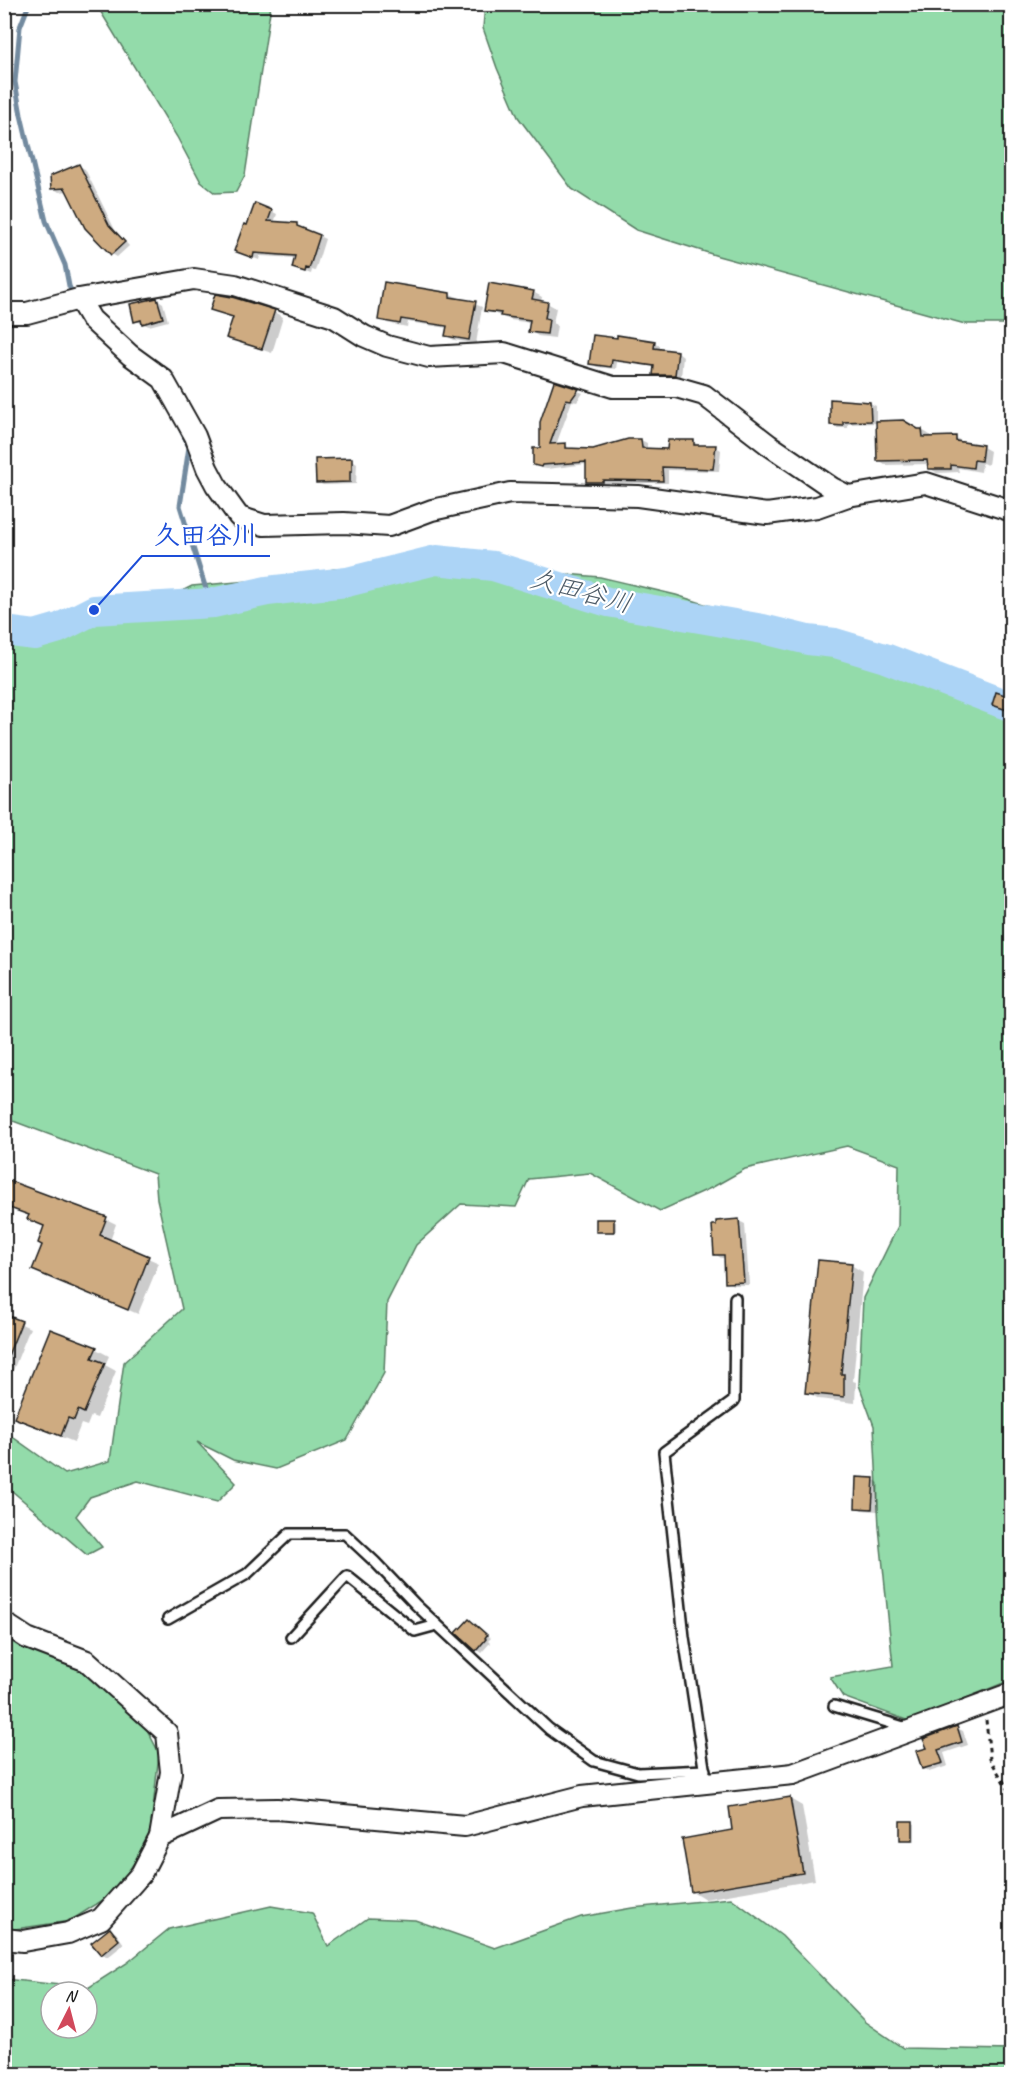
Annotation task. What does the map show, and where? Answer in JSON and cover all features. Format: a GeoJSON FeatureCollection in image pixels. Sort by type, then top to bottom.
{"type":"FeatureCollection","features":[{"type":"Feature","properties":{"kind":"street"},"geometry":{"type":"LineString","coordinates":[[4,313],[27,313],[79,299],[194,279],[235,285],[334,317],[364,336],[387,346],[429,357],[504,353],[613,387],[676,387],[704,395],[769,445],[832,488],[848,496]]}},
{"type":"Feature","properties":{"kind":"street"},"geometry":{"type":"LineString","coordinates":[[79,299],[91,319],[130,355],[164,379],[195,436],[216,485],[239,517],[264,525],[344,523],[389,526],[432,510],[510,493],[638,496],[766,514],[817,507],[848,496],[926,483],[1011,511]]}},
{"type":"Feature","properties":{"kind":"street"},"geometry":{"type":"LineString","coordinates":[[4,1623],[27,1638],[87,1661],[167,1733],[171,1772],[160,1837],[141,1874],[101,1919],[68,1933],[23,1941],[4,1939]]}},
{"type":"Feature","properties":{"kind":"street"},"geometry":{"type":"LineString","coordinates":[[160,1837],[218,1810],[277,1809],[465,1826],[582,1796],[706,1776],[794,1774],[1011,1693]]}},
{"type":"Feature","properties":{"kind":"lane"},"geometry":{"type":"LineString","coordinates":[[168,1619],[247,1574],[289,1534],[345,1534],[549,1729],[594,1761],[638,1773],[706,1776],[684,1637],[664,1452],[734,1401],[735,1298]]}},
{"type":"Feature","properties":{"kind":"lane"},"geometry":{"type":"LineString","coordinates":[[291,1637],[347,1576],[415,1631],[437,1624]]}},
{"type":"Feature","properties":{"kind":"lane"},"geometry":{"type":"LineString","coordinates":[[834,1706],[912,1730]]}},
{"type":"Feature","properties":{"kind":"path"},"geometry":{"type":"LineString","coordinates":[[984,1703],[990,1759],[1011,1796]]}},
{"type":"Feature","properties":{"kind":"green space"},"geometry":{"type":"Polygon","coordinates":[[[485,4],[1011,5],[1011,324],[965,324],[718,256],[636,230],[572,189],[518,117],[483,28],[485,4]]]}},
{"type":"Feature","properties":{"kind":"green space"},"geometry":{"type":"Polygon","coordinates":[[[98,5],[271,5],[245,175],[236,192],[215,193],[201,182],[177,137],[98,5]]]}},
{"type":"Feature","properties":{"kind":"green space"},"geometry":{"type":"Polygon","coordinates":[[[334,569],[520,570],[600,577],[676,595],[799,634],[1011,719],[1011,1680],[909,1721],[843,1697],[830,1677],[893,1666],[879,1527],[874,1426],[859,1385],[863,1298],[898,1226],[899,1165],[847,1146],[745,1169],[713,1187],[660,1211],[590,1173],[529,1179],[516,1207],[461,1204],[416,1245],[387,1302],[384,1373],[347,1440],[276,1469],[233,1460],[197,1442],[236,1483],[217,1502],[138,1481],[90,1497],[76,1516],[102,1547],[87,1555],[5,1485],[4,1431],[65,1474],[110,1461],[124,1362],[182,1309],[157,1199],[155,1174],[5,1118],[5,636],[42,640],[82,620],[127,611],[174,595],[192,586],[296,577],[334,569]]]}},
{"type":"Feature","properties":{"kind":"green space"},"geometry":{"type":"Polygon","coordinates":[[[4,1635],[44,1646],[89,1671],[142,1720],[159,1753],[151,1827],[146,1845],[114,1893],[70,1921],[15,1929],[4,1928],[4,1635]]]}},
{"type":"Feature","properties":{"kind":"green space"},"geometry":{"type":"Polygon","coordinates":[[[731,1898],[782,1936],[865,2022],[903,2048],[1011,2050],[1011,2074],[5,2074],[5,1979],[39,1983],[39,2040],[99,2040],[99,1981],[127,1963],[169,1929],[271,1906],[312,1913],[328,1946],[368,1918],[415,1920],[495,1948],[581,1917],[632,1908],[731,1898]]]}},
{"type":"Feature","properties":{"kind":"building"},"geometry":{"type":"Polygon","coordinates":[[[79,164],[109,225],[125,242],[111,255],[85,228],[65,188],[51,189],[50,176],[79,164]]]}},
{"type":"Feature","properties":{"kind":"building"},"geometry":{"type":"Polygon","coordinates":[[[255,203],[272,210],[268,221],[297,223],[297,226],[320,235],[309,269],[306,268],[305,272],[292,268],[295,256],[254,253],[253,258],[234,251],[255,203]]]}},
{"type":"Feature","properties":{"kind":"building"},"geometry":{"type":"Polygon","coordinates":[[[384,282],[450,293],[450,297],[476,301],[469,340],[445,336],[447,326],[401,319],[400,324],[378,320],[384,282]]]}},
{"type":"Feature","properties":{"kind":"building"},"geometry":{"type":"Polygon","coordinates":[[[489,283],[534,291],[532,299],[548,302],[545,318],[549,319],[547,334],[528,332],[530,320],[500,316],[501,313],[484,311],[489,283]]]}},
{"type":"Feature","properties":{"kind":"building"},"geometry":{"type":"Polygon","coordinates":[[[215,294],[275,310],[262,349],[226,338],[233,317],[210,310],[215,294]]]}},
{"type":"Feature","properties":{"kind":"building"},"geometry":{"type":"Polygon","coordinates":[[[157,298],[163,318],[142,324],[141,320],[134,322],[130,304],[157,298]]]}},
{"type":"Feature","properties":{"kind":"building"},"geometry":{"type":"Polygon","coordinates":[[[593,335],[617,338],[617,335],[655,341],[654,348],[678,351],[675,375],[653,375],[654,366],[612,360],[611,367],[589,364],[593,335]]]}},
{"type":"Feature","properties":{"kind":"building"},"geometry":{"type":"Polygon","coordinates":[[[554,381],[579,389],[571,400],[566,399],[550,444],[566,443],[566,448],[593,449],[628,439],[641,439],[642,448],[667,449],[668,440],[694,440],[694,445],[716,445],[713,469],[662,467],[663,481],[586,482],[586,462],[542,465],[541,467],[533,465],[533,448],[540,448],[540,422],[554,381]]]}},
{"type":"Feature","properties":{"kind":"building"},"geometry":{"type":"Polygon","coordinates":[[[830,399],[870,402],[871,421],[843,422],[843,426],[830,425],[830,399]]]}},
{"type":"Feature","properties":{"kind":"building"},"geometry":{"type":"Polygon","coordinates":[[[903,420],[922,429],[923,437],[956,436],[956,441],[983,445],[981,461],[974,460],[973,468],[951,465],[951,469],[928,469],[927,460],[877,461],[876,421],[903,420]]]}},
{"type":"Feature","properties":{"kind":"building"},"geometry":{"type":"Polygon","coordinates":[[[352,458],[350,482],[316,483],[315,459],[352,458]]]}},
{"type":"Feature","properties":{"kind":"building"},"geometry":{"type":"Polygon","coordinates":[[[996,692],[1011,697],[1007,710],[992,705],[996,692]]]}},
{"type":"Feature","properties":{"kind":"building"},"geometry":{"type":"Polygon","coordinates":[[[10,1181],[107,1217],[100,1235],[149,1256],[128,1310],[32,1270],[42,1245],[38,1243],[44,1226],[27,1219],[29,1215],[4,1206],[4,1195],[10,1181]]]}},
{"type":"Feature","properties":{"kind":"building"},"geometry":{"type":"Polygon","coordinates":[[[596,1219],[614,1219],[614,1232],[596,1232],[596,1219]]]}},
{"type":"Feature","properties":{"kind":"building"},"geometry":{"type":"Polygon","coordinates":[[[739,1219],[744,1282],[725,1283],[724,1255],[714,1255],[712,1225],[716,1225],[716,1221],[739,1219]]]}},
{"type":"Feature","properties":{"kind":"building"},"geometry":{"type":"Polygon","coordinates":[[[818,1260],[852,1263],[841,1374],[844,1374],[844,1397],[805,1393],[818,1260]]]}},
{"type":"Feature","properties":{"kind":"building"},"geometry":{"type":"Polygon","coordinates":[[[4,1314],[22,1321],[5,1363],[4,1363],[4,1314]]]}},
{"type":"Feature","properties":{"kind":"building"},"geometry":{"type":"Polygon","coordinates":[[[50,1329],[97,1347],[92,1358],[105,1363],[84,1413],[78,1410],[74,1420],[68,1418],[61,1436],[14,1418],[50,1329]]]}},
{"type":"Feature","properties":{"kind":"building"},"geometry":{"type":"Polygon","coordinates":[[[856,1477],[874,1478],[872,1509],[855,1508],[856,1477]]]}},
{"type":"Feature","properties":{"kind":"building"},"geometry":{"type":"Polygon","coordinates":[[[469,1619],[487,1635],[476,1651],[456,1633],[469,1619]]]}},
{"type":"Feature","properties":{"kind":"building"},"geometry":{"type":"Polygon","coordinates":[[[957,1726],[962,1742],[938,1750],[943,1763],[922,1769],[916,1751],[927,1748],[923,1739],[957,1726]]]}},
{"type":"Feature","properties":{"kind":"building"},"geometry":{"type":"Polygon","coordinates":[[[790,1797],[803,1873],[691,1892],[682,1839],[732,1830],[729,1807],[790,1797]]]}},
{"type":"Feature","properties":{"kind":"building"},"geometry":{"type":"Polygon","coordinates":[[[900,1821],[913,1821],[913,1840],[900,1840],[900,1821]]]}},
{"type":"Feature","properties":{"kind":"building"},"geometry":{"type":"Polygon","coordinates":[[[110,1928],[119,1940],[101,1955],[91,1943],[110,1928]]]}},
{"type":"Feature","properties":{"kind":"waterway"},"geometry":{"type":"LineString","coordinates":[[29,4],[20,27],[15,82],[46,221],[65,265],[73,295]]}},
{"type":"Feature","properties":{"kind":"waterway"},"geometry":{"type":"LineString","coordinates":[[181,430],[189,447],[180,506],[205,586],[213,603]]}},
{"type":"Feature","properties":{"kind":"waterway","name":"久田谷川"},"geometry":{"type":"LineString","coordinates":[[4,631],[35,635],[59,628],[94,610],[213,603],[267,591],[347,582],[436,560],[493,566],[608,602],[763,629],[808,640],[835,643],[885,658],[1012,707]]}},
{"type":"Feature","properties":{"kind":"place","name":"久田谷川"},"geometry":{"type":"Point","coordinates":[94,610]}}]}
